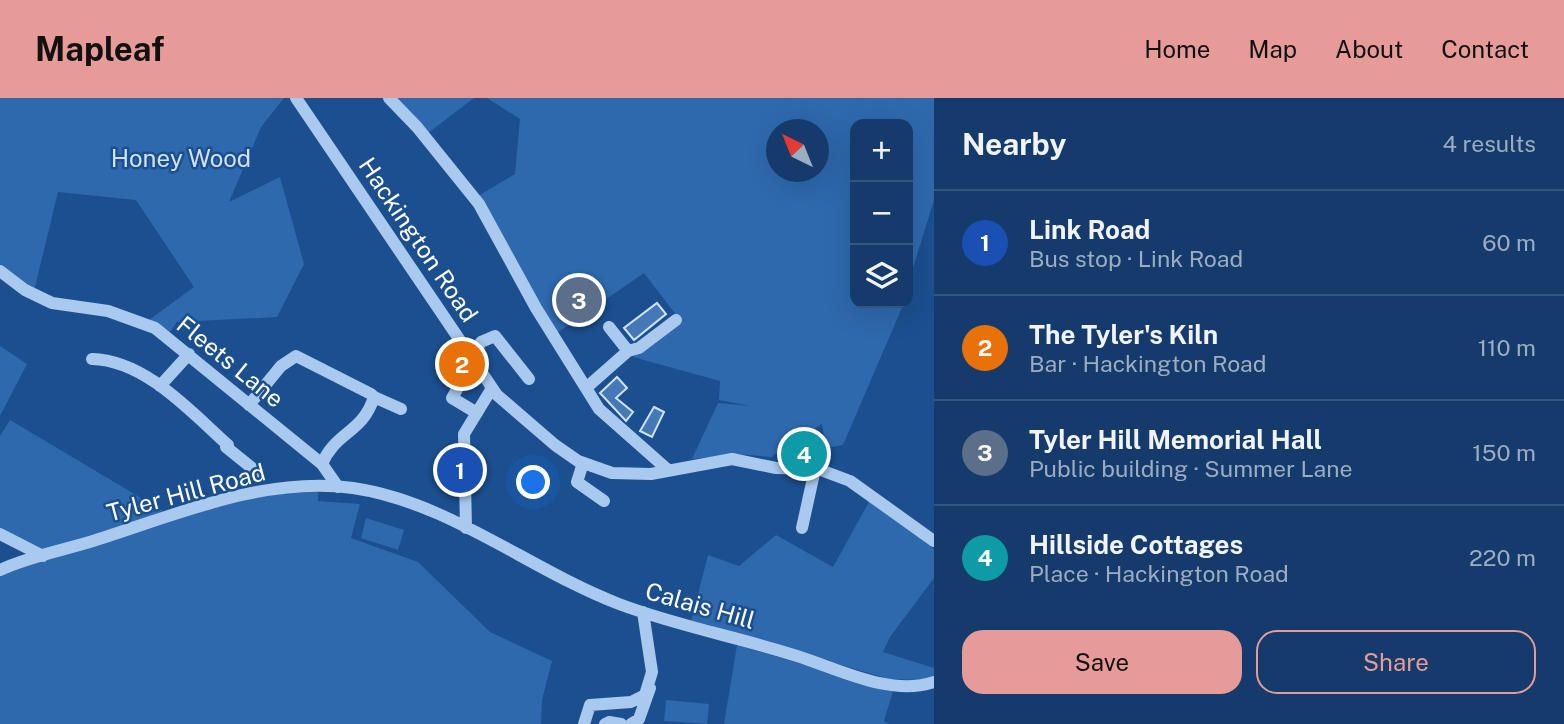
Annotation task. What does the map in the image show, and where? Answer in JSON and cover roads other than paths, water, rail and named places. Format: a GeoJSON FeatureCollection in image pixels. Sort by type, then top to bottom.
{"type":"FeatureCollection","features":[{"type":"Feature","properties":{"kind":"street","name":"Hackington Road"},"geometry":{"type":"LineString","coordinates":[[296,98],[492,387],[505,403],[583,463],[612,473],[640,474],[732,459],[776,468],[817,469]]}},
{"type":"Feature","properties":{"kind":"street"},"geometry":{"type":"LineString","coordinates":[[389,98],[468,187],[586,388],[607,418],[668,470]]}},
{"type":"Feature","properties":{"kind":"street","name":"Fleets Lane"},"geometry":{"type":"LineString","coordinates":[[0,271],[25,290],[52,303],[132,317],[155,328],[322,464],[338,487]]}},
{"type":"Feature","properties":{"kind":"street"},"geometry":{"type":"LineString","coordinates":[[586,388],[628,351],[639,348],[676,320]]}},
{"type":"Feature","properties":{"kind":"street"},"geometry":{"type":"LineString","coordinates":[[609,327],[628,351]]}},
{"type":"Feature","properties":{"kind":"street"},"geometry":{"type":"LineString","coordinates":[[472,357],[481,342],[495,336],[529,379]]}},
{"type":"Feature","properties":{"kind":"street"},"geometry":{"type":"LineString","coordinates":[[160,386],[189,354]]}},
{"type":"Feature","properties":{"kind":"street"},"geometry":{"type":"LineString","coordinates":[[249,405],[281,366],[296,356],[357,384],[374,397],[401,409]]}},
{"type":"Feature","properties":{"kind":"street"},"geometry":{"type":"LineString","coordinates":[[92,359],[110,359],[160,386],[257,472]]}},
{"type":"Feature","properties":{"kind":"street"},"geometry":{"type":"LineString","coordinates":[[459,386],[452,398],[477,413]]}},
{"type":"Feature","properties":{"kind":"street"},"geometry":{"type":"LineString","coordinates":[[466,528],[462,449],[464,434],[492,387]]}},
{"type":"Feature","properties":{"kind":"street"},"geometry":{"type":"LineString","coordinates":[[322,464],[334,444],[368,415],[374,397]]}},
{"type":"Feature","properties":{"kind":"street"},"geometry":{"type":"LineString","coordinates":[[477,413],[505,403]]}},
{"type":"Feature","properties":{"kind":"street"},"geometry":{"type":"LineString","coordinates":[[583,463],[577,482],[604,501]]}},
{"type":"Feature","properties":{"kind":"street"},"geometry":{"type":"LineString","coordinates":[[803,528],[817,469],[850,481],[934,541]]}},
{"type":"Feature","properties":{"kind":"street","name":"Tyler Hill Road"},"geometry":{"type":"LineString","coordinates":[[0,570],[197,507],[267,489],[338,487],[389,496],[466,528]]}},
{"type":"Feature","properties":{"kind":"street","name":"Calais Hill"},"geometry":{"type":"LineString","coordinates":[[466,528],[618,603],[643,612],[893,685],[917,688],[934,682]]}},
{"type":"Feature","properties":{"kind":"street"},"geometry":{"type":"LineString","coordinates":[[0,534],[43,556]]}},
{"type":"Feature","properties":{"kind":"street"},"geometry":{"type":"LineString","coordinates":[[631,724],[639,719],[651,685],[651,657],[643,612]]}},
{"type":"Feature","properties":{"kind":"street"},"geometry":{"type":"LineString","coordinates":[[584,724],[590,705],[638,699],[645,695],[651,685]]}},
{"type":"Feature","properties":{"kind":"street"},"geometry":{"type":"LineString","coordinates":[[606,724],[621,724]]}},
{"type":"Feature","properties":{"kind":"place","name":"Tyler Hill Memorial Hall"},"geometry":{"type":"Point","coordinates":[579,300]}},
{"type":"Feature","properties":{"kind":"place","name":"The Tyler's Kiln"},"geometry":{"type":"Point","coordinates":[462,364]}},
{"type":"Feature","properties":{"kind":"place","name":"Hillside Cottages"},"geometry":{"type":"Point","coordinates":[804,454]}},
{"type":"Feature","properties":{"kind":"place","name":"Link Road"},"geometry":{"type":"Point","coordinates":[460,470]}},
{"type":"Feature","properties":{"kind":"park label","name":"Honey Wood"},"geometry":{"type":"Point","coordinates":[181,159]}}]}
